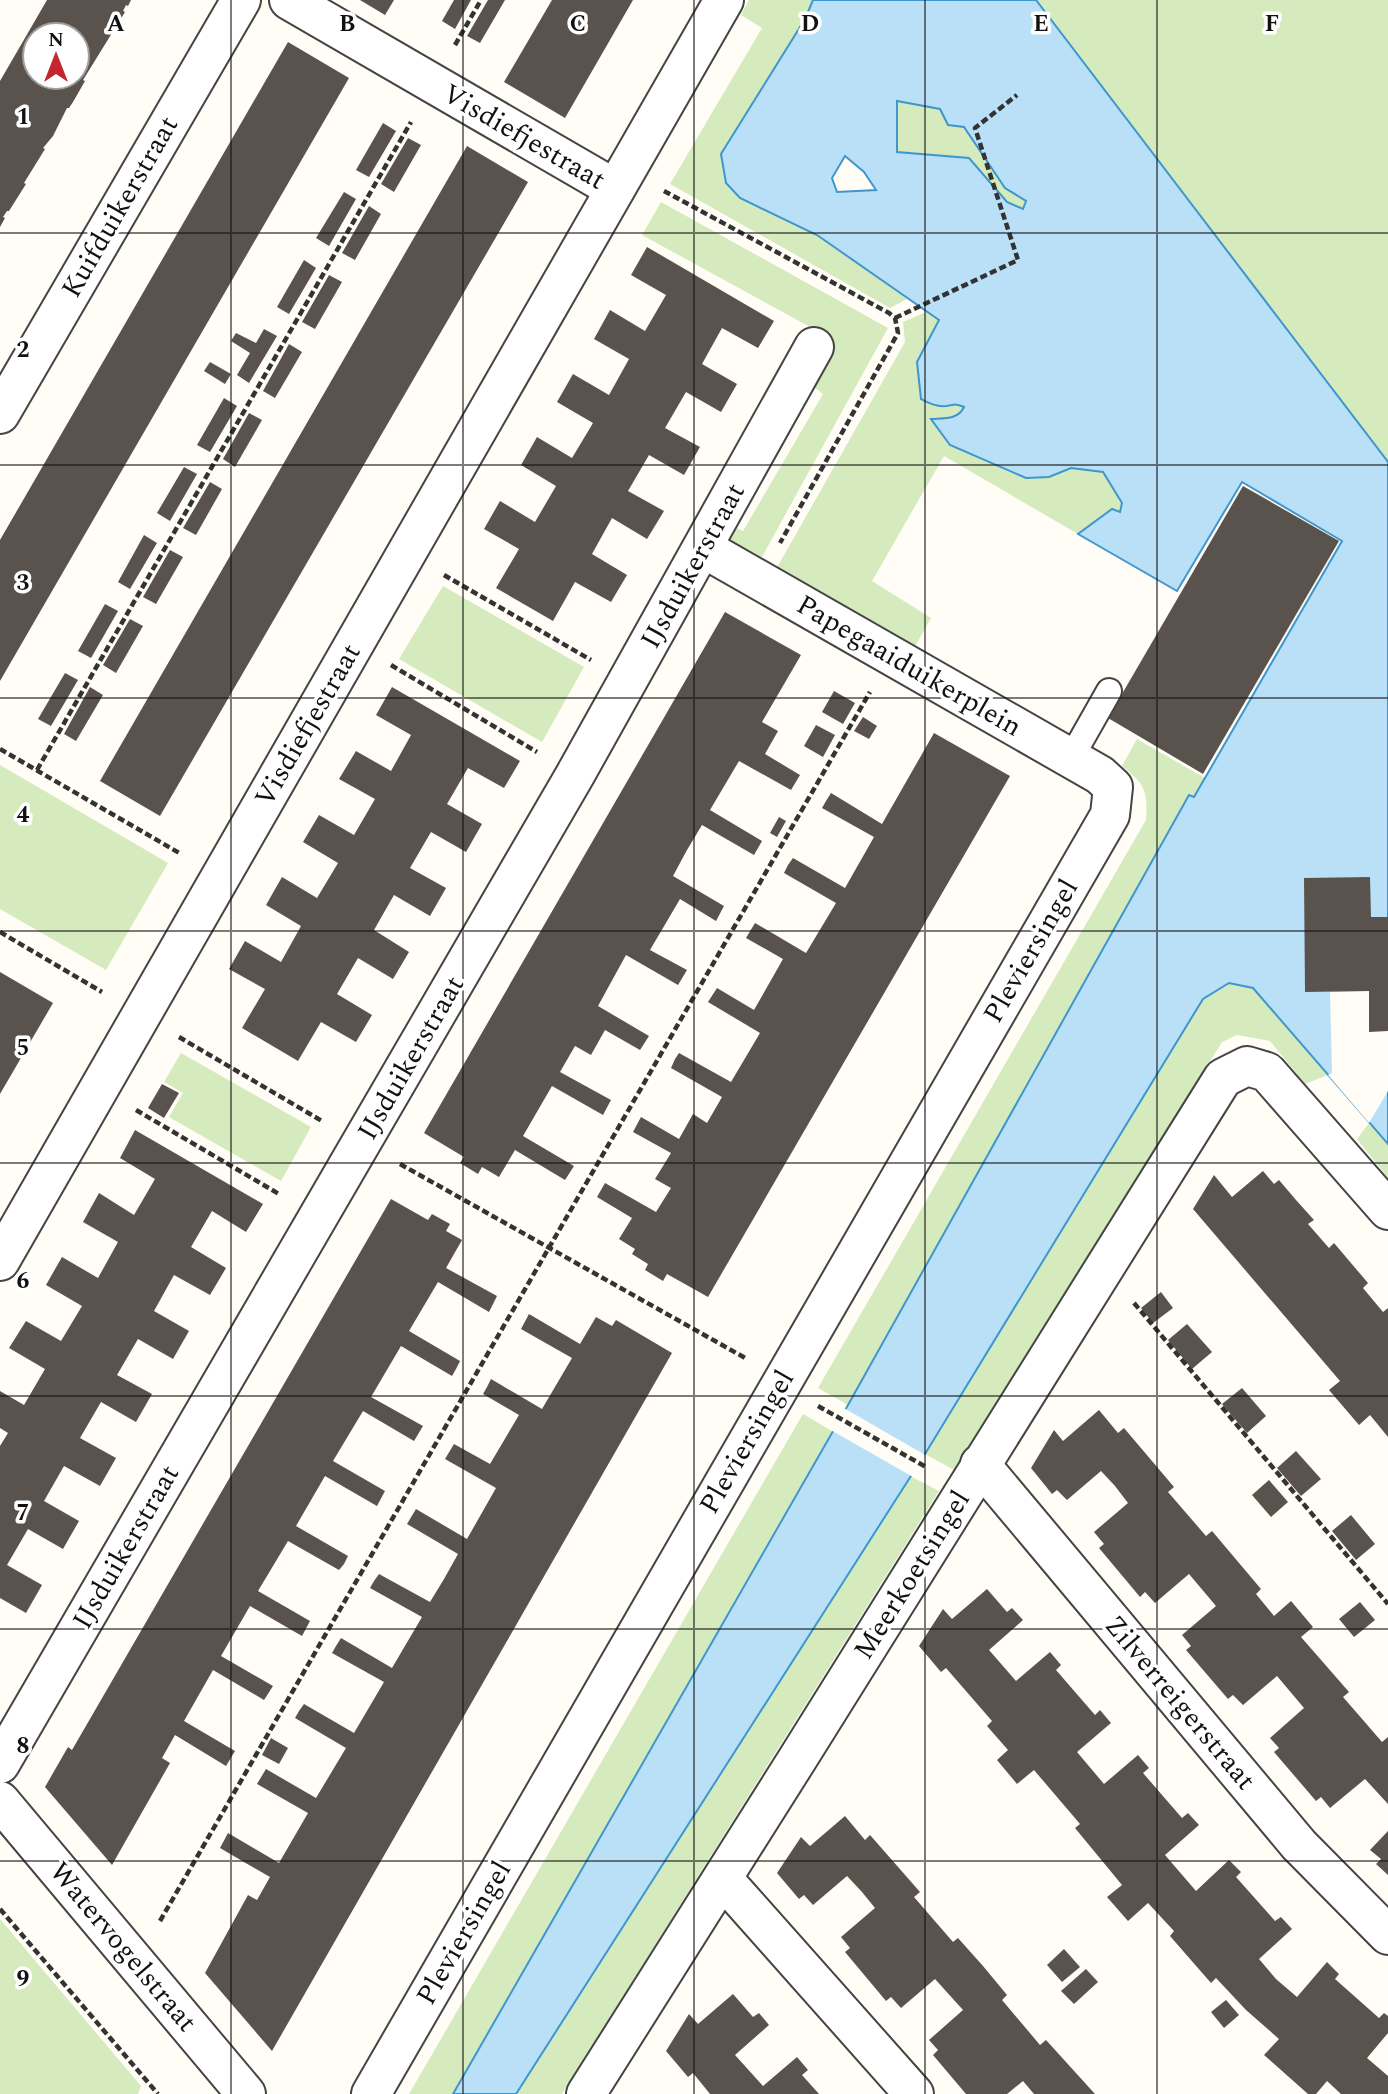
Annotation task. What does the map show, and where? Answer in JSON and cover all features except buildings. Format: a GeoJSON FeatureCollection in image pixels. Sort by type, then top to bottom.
{"type":"FeatureCollection","features":[{"type":"Feature","properties":{"kind":"street","name":"Kuifduikerstraat"},"geometry":{"type":"LineString","coordinates":[[0,414],[241,0]]}},
{"type":"Feature","properties":{"kind":"street"},"geometry":{"type":"LineString","coordinates":[[289,0],[433,85]]}},
{"type":"Feature","properties":{"kind":"street","name":"Visdiefjestraat"},"geometry":{"type":"LineString","coordinates":[[0,1261],[724,0]]}},
{"type":"Feature","properties":{"kind":"street","name":"Visdiefjestraat"},"geometry":{"type":"LineString","coordinates":[[433,85],[615,189]]}},
{"type":"Feature","properties":{"kind":"street","name":"IJsduikerstraat"},"geometry":{"type":"LineString","coordinates":[[0,1764],[575,775],[814,347]]}},
{"type":"Feature","properties":{"kind":"street","name":"Papegaaiduikerplein"},"geometry":{"type":"LineString","coordinates":[[703,548],[1071,758],[1100,775],[1113,787]]}},
{"type":"Feature","properties":{"kind":"street","name":"Pleviersingel"},"geometry":{"type":"LineString","coordinates":[[371,2094],[1110,815],[1113,787]]}},
{"type":"Feature","properties":{"kind":"street","name":"Meerkoetsingel"},"geometry":{"type":"LineString","coordinates":[[586,2094],[1223,1078],[1247,1066],[1267,1072],[1388,1210]]}},
{"type":"Feature","properties":{"kind":"street","name":"Zilverreigerstraat"},"geometry":{"type":"LineString","coordinates":[[980,1464],[1299,1845],[1388,1935]]}},
{"type":"Feature","properties":{"kind":"street","name":"Watervogelstraat"},"geometry":{"type":"LineString","coordinates":[[0,1801],[246,2094]]}},
{"type":"Feature","properties":{"kind":"street"},"geometry":{"type":"LineString","coordinates":[[723,1879],[914,2094]]}},
{"type":"Feature","properties":{"kind":"lane"},"geometry":{"type":"LineString","coordinates":[[1071,758],[1109,691]]}},
{"type":"Feature","properties":{"kind":"path"},"geometry":{"type":"LineString","coordinates":[[37,771],[481,0]]}},
{"type":"Feature","properties":{"kind":"path"},"geometry":{"type":"LineString","coordinates":[[895,318],[1018,260],[975,128],[1017,95]]}},
{"type":"Feature","properties":{"kind":"path"},"geometry":{"type":"LineString","coordinates":[[667,192],[697,209]]}},
{"type":"Feature","properties":{"kind":"path"},"geometry":{"type":"LineString","coordinates":[[406,553],[628,681]]}},
{"type":"Feature","properties":{"kind":"path"},"geometry":{"type":"LineString","coordinates":[[355,643],[575,775]]}},
{"type":"Feature","properties":{"kind":"path"},"geometry":{"type":"LineString","coordinates":[[156,1927],[891,655]]}},
{"type":"Feature","properties":{"kind":"path"},"geometry":{"type":"LineString","coordinates":[[0,749],[220,877]]}},
{"type":"Feature","properties":{"kind":"path"},"geometry":{"type":"LineString","coordinates":[[99,1088],[318,1217]]}},
{"type":"Feature","properties":{"kind":"path"},"geometry":{"type":"LineString","coordinates":[[1104,1268],[1388,1604]]}},
{"type":"Feature","properties":{"kind":"path"},"geometry":{"type":"LineString","coordinates":[[816,1406],[925,1467]]}},
{"type":"Feature","properties":{"kind":"path"},"geometry":{"type":"LineString","coordinates":[[0,1909],[158,2094]]}},
{"type":"Feature","properties":{"kind":"path"},"geometry":{"type":"LineString","coordinates":[[146,2094],[150,2085]]}},
{"type":"Feature","properties":{"kind":"green space"},"geometry":{"type":"Polygon","coordinates":[[[749,0],[813,0],[741,198],[817,235],[907,299],[890,308],[670,184],[762,28],[741,15],[749,0]]]}},
{"type":"Feature","properties":{"kind":"green space"},"geometry":{"type":"Polygon","coordinates":[[[1036,0],[1388,0],[1388,462],[1036,0]]]}},
{"type":"Feature","properties":{"kind":"green space"},"geometry":{"type":"Polygon","coordinates":[[[896,100],[941,109],[964,127],[1005,188],[1027,202],[1023,209],[1007,202],[969,158],[897,153],[896,100]]]}},
{"type":"Feature","properties":{"kind":"green space"},"geometry":{"type":"Polygon","coordinates":[[[661,202],[888,328],[757,566],[718,541],[728,524],[743,531],[823,394],[810,384],[830,338],[642,235],[661,202]]]}},
{"type":"Feature","properties":{"kind":"green space"},"geometry":{"type":"Polygon","coordinates":[[[926,312],[940,320],[917,362],[921,399],[935,404],[964,406],[963,411],[953,418],[1049,477],[1071,468],[1103,472],[1122,504],[1120,513],[1112,509],[1078,534],[944,456],[872,581],[931,618],[912,652],[775,571],[905,342],[903,322],[926,312]]]}},
{"type":"Feature","properties":{"kind":"green space"},"geometry":{"type":"Polygon","coordinates":[[[443,586],[584,667],[542,742],[399,659],[443,586]]]}},
{"type":"Feature","properties":{"kind":"green space"},"geometry":{"type":"Polygon","coordinates":[[[1137,739],[1205,778],[1194,797],[1189,795],[848,1405],[818,1388],[1146,820],[1143,789],[1136,778],[1122,766],[1137,739]]]}},
{"type":"Feature","properties":{"kind":"green space"},"geometry":{"type":"Polygon","coordinates":[[[0,765],[168,863],[106,970],[0,909],[0,765]]]}},
{"type":"Feature","properties":{"kind":"green space"},"geometry":{"type":"Polygon","coordinates":[[[1229,983],[1253,988],[1328,1075],[1305,1084],[1270,1041],[1237,1035],[1222,1042],[954,1470],[925,1454],[1203,999],[1229,983]]]}},
{"type":"Feature","properties":{"kind":"green space"},"geometry":{"type":"Polygon","coordinates":[[[181,1053],[311,1127],[281,1181],[169,1117],[183,1093],[164,1082],[181,1053]]]}},
{"type":"Feature","properties":{"kind":"green space"},"geometry":{"type":"Polygon","coordinates":[[[1369,1123],[1388,1144],[1388,1178],[1357,1139],[1369,1123]]]}},
{"type":"Feature","properties":{"kind":"green space"},"geometry":{"type":"Polygon","coordinates":[[[803,1414],[832,1431],[453,2094],[409,2094],[803,1414]]]}},
{"type":"Feature","properties":{"kind":"green space"},"geometry":{"type":"Polygon","coordinates":[[[910,1476],[939,1491],[562,2094],[516,2094],[910,1476]]]}},
{"type":"Feature","properties":{"kind":"green space"},"geometry":{"type":"Polygon","coordinates":[[[0,1919],[141,2086],[138,2094],[0,2094],[0,1919]]]}},
{"type":"Feature","properties":{"kind":"water"},"geometry":{"type":"Polygon","coordinates":[[[813,0],[1036,0],[1388,462],[1388,1144],[1253,988],[1229,983],[1203,999],[925,1454],[516,2094],[453,2094],[848,1405],[1189,795],[1194,797],[1342,541],[1242,482],[1177,591],[1078,534],[1112,509],[1120,512],[1122,503],[1103,472],[1071,468],[1049,477],[1026,478],[950,445],[931,419],[954,416],[964,407],[939,406],[921,399],[917,362],[939,320],[817,235],[740,198],[726,183],[721,154],[805,19],[813,0]],[[897,101],[897,152],[969,158],[1007,202],[1023,209],[1026,201],[1005,188],[964,127],[948,125],[940,109],[897,101]],[[845,156],[832,178],[837,192],[876,190],[864,172],[845,156]]]}},
{"type":"Feature","properties":{"kind":"pier"},"geometry":{"type":"Polygon","coordinates":[[[1369,991],[1369,1031],[1388,1031],[1388,1091],[1369,1123],[1328,1075],[1332,1073],[1330,992],[1369,991]]]}},
{"type":"Feature","properties":{"kind":"pier"},"geometry":{"type":"Polygon","coordinates":[[[842,1407],[927,1456],[913,1477],[829,1429],[842,1407]]]}}]}
